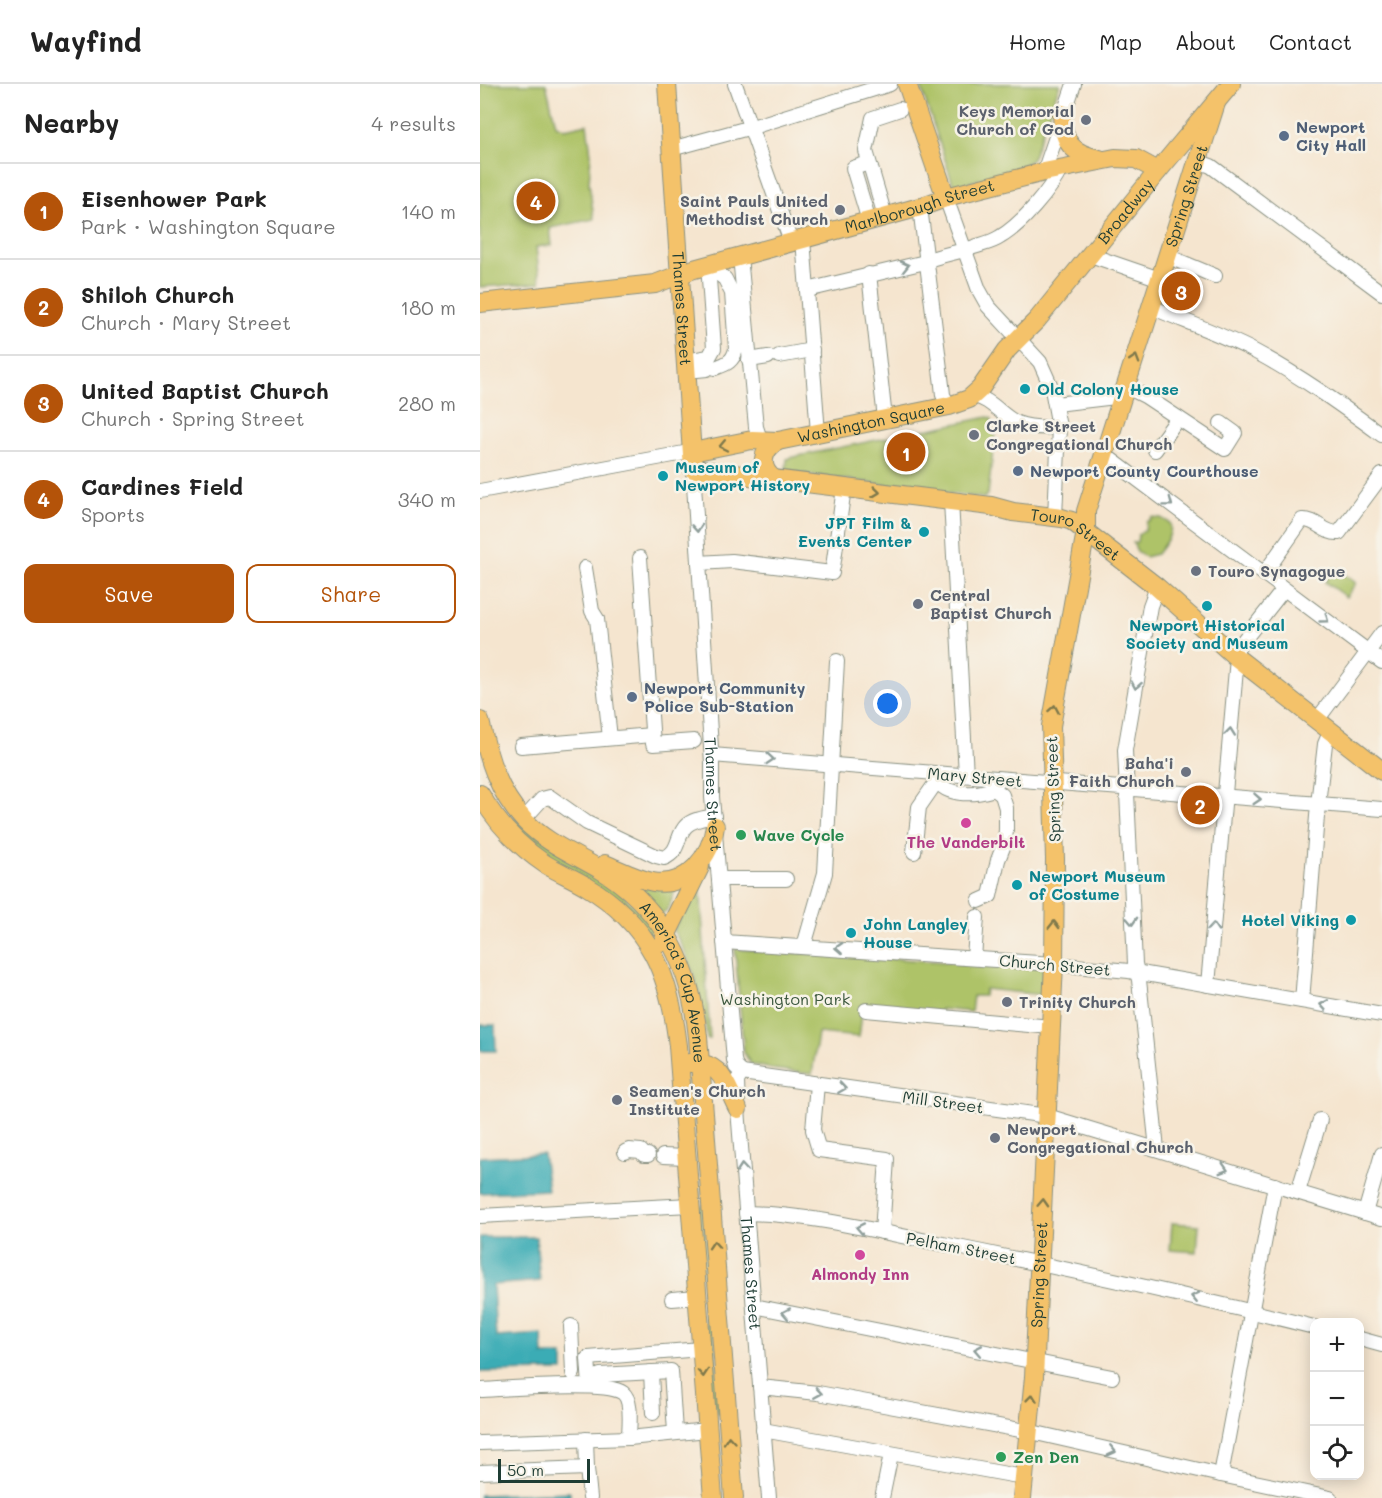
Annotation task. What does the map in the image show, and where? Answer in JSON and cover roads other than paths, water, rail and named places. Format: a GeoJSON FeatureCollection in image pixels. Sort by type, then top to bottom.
{"type":"FeatureCollection","features":[{"type":"Feature","properties":{"kind":"main road","name":"Thames Street"},"geometry":{"type":"LineString","coordinates":[[667,84],[690,458]]}},
{"type":"Feature","properties":{"kind":"main road"},"geometry":{"type":"LineString","coordinates":[[907,84],[946,198]]}},
{"type":"Feature","properties":{"kind":"main road","name":"Broadway"},"geometry":{"type":"LineString","coordinates":[[1019,337],[1032,325],[1231,84]]}},
{"type":"Feature","properties":{"kind":"main road","name":"Spring Street"},"geometry":{"type":"LineString","coordinates":[[1022,1498],[1035,1361],[1054,963],[1055,859],[1051,726],[1086,531],[1086,511],[1216,103]]}},
{"type":"Feature","properties":{"kind":"main road"},"geometry":{"type":"LineString","coordinates":[[1062,114],[1065,138],[1071,147],[1087,156],[1105,160]]}},
{"type":"Feature","properties":{"kind":"main road","name":"Marlborough Street"},"geometry":{"type":"LineString","coordinates":[[480,303],[646,286],[708,265],[1052,170],[1105,160],[1131,158],[1158,171]]}},
{"type":"Feature","properties":{"kind":"main road"},"geometry":{"type":"LineString","coordinates":[[973,396],[1006,350],[1019,337]]}},
{"type":"Feature","properties":{"kind":"main road","name":"Washington Square"},"geometry":{"type":"LineString","coordinates":[[690,458],[752,440],[771,440],[818,433],[949,406],[973,396]]}},
{"type":"Feature","properties":{"kind":"main road"},"geometry":{"type":"LineString","coordinates":[[771,440],[764,461],[766,472],[774,479]]}},
{"type":"Feature","properties":{"kind":"main road","name":"Touro Street"},"geometry":{"type":"LineString","coordinates":[[690,458],[774,479],[951,501],[1069,519],[1157,587],[1235,656],[1382,771]]}},
{"type":"Feature","properties":{"kind":"main road","name":"America's Cup Avenue"},"geometry":{"type":"LineString","coordinates":[[480,721],[489,762],[505,795],[524,819],[549,841],[598,868],[624,886],[648,910],[666,934],[682,965],[691,990],[700,1062],[734,1498]]}},
{"type":"Feature","properties":{"kind":"main road","name":"America's Cup Avenue"},"geometry":{"type":"LineString","coordinates":[[480,794],[497,820],[521,846],[546,864],[599,894],[624,915],[648,945],[660,966],[673,1009],[679,1064],[713,1498]]}},
{"type":"Feature","properties":{"kind":"main road"},"geometry":{"type":"LineString","coordinates":[[660,966],[660,951],[666,934],[712,840],[715,821]]}},
{"type":"Feature","properties":{"kind":"main road"},"geometry":{"type":"LineString","coordinates":[[549,841],[657,883],[684,876],[704,857]]}},
{"type":"Feature","properties":{"kind":"main road"},"geometry":{"type":"LineString","coordinates":[[679,1064],[700,1062],[711,1065],[719,1073],[738,1109]]}},
{"type":"Feature","properties":{"kind":"street"},"geometry":{"type":"LineString","coordinates":[[735,84],[797,240],[807,290],[818,433]]}},
{"type":"Feature","properties":{"kind":"street"},"geometry":{"type":"LineString","coordinates":[[671,149],[752,128],[890,84]]}},
{"type":"Feature","properties":{"kind":"street"},"geometry":{"type":"LineString","coordinates":[[807,290],[965,250],[1000,238],[1050,186],[1062,114],[1074,84]]}},
{"type":"Feature","properties":{"kind":"street"},"geometry":{"type":"LineString","coordinates":[[877,218],[866,151],[873,118],[900,109]]}},
{"type":"Feature","properties":{"kind":"street"},"geometry":{"type":"LineString","coordinates":[[1197,161],[1211,166],[1382,292]]}},
{"type":"Feature","properties":{"kind":"street"},"geometry":{"type":"LineString","coordinates":[[946,198],[979,290],[988,306],[1019,337],[1040,362],[1047,375],[1056,404],[1059,427],[1055,517]]}},
{"type":"Feature","properties":{"kind":"street"},"geometry":{"type":"LineString","coordinates":[[920,207],[942,385],[945,400],[949,406]]}},
{"type":"Feature","properties":{"kind":"street"},"geometry":{"type":"LineString","coordinates":[[1090,255],[1160,279]]}},
{"type":"Feature","properties":{"kind":"street"},"geometry":{"type":"LineString","coordinates":[[740,256],[756,430],[759,436],[771,440]]}},
{"type":"Feature","properties":{"kind":"street"},"geometry":{"type":"LineString","coordinates":[[1167,256],[1215,276]]}},
{"type":"Feature","properties":{"kind":"street"},"geometry":{"type":"LineString","coordinates":[[686,366],[712,354],[708,265]]}},
{"type":"Feature","properties":{"kind":"street"},"geometry":{"type":"LineString","coordinates":[[686,366],[711,368],[728,363],[734,357],[736,349],[732,293],[725,279],[708,265]]}},
{"type":"Feature","properties":{"kind":"street"},"geometry":{"type":"LineString","coordinates":[[869,274],[885,419]]}},
{"type":"Feature","properties":{"kind":"street"},"geometry":{"type":"LineString","coordinates":[[1151,308],[1241,345],[1275,362],[1382,435]]}},
{"type":"Feature","properties":{"kind":"street"},"geometry":{"type":"LineString","coordinates":[[749,360],[812,350]]}},
{"type":"Feature","properties":{"kind":"street"},"geometry":{"type":"LineString","coordinates":[[1056,404],[1125,393],[1141,394],[1224,449],[1234,433],[1221,423]]}},
{"type":"Feature","properties":{"kind":"street"},"geometry":{"type":"LineString","coordinates":[[973,396],[991,402],[1015,422],[1027,426],[1059,427]]}},
{"type":"Feature","properties":{"kind":"street"},"geometry":{"type":"LineString","coordinates":[[1155,450],[1178,418]]}},
{"type":"Feature","properties":{"kind":"street"},"geometry":{"type":"LineString","coordinates":[[1105,455],[1382,662]]}},
{"type":"Feature","properties":{"kind":"street"},"geometry":{"type":"LineString","coordinates":[[480,491],[690,458]]}},
{"type":"Feature","properties":{"kind":"street","name":"Thames Street"},"geometry":{"type":"LineString","coordinates":[[690,458],[734,1063],[742,1073],[738,1076],[737,1081],[738,1109],[769,1498]]}},
{"type":"Feature","properties":{"kind":"street"},"geometry":{"type":"LineString","coordinates":[[1264,574],[1302,520],[1311,519],[1331,533],[1339,533],[1382,475]]}},
{"type":"Feature","properties":{"kind":"street"},"geometry":{"type":"LineString","coordinates":[[699,563],[732,561],[833,570],[844,488]]}},
{"type":"Feature","properties":{"kind":"street"},"geometry":{"type":"LineString","coordinates":[[951,501],[966,776]]}},
{"type":"Feature","properties":{"kind":"street"},"geometry":{"type":"LineString","coordinates":[[640,558],[653,744],[694,741]]}},
{"type":"Feature","properties":{"kind":"street"},"geometry":{"type":"LineString","coordinates":[[585,568],[592,611],[597,619],[610,738]]}},
{"type":"Feature","properties":{"kind":"street"},"geometry":{"type":"LineString","coordinates":[[1157,587],[1150,606],[1125,750],[1136,972],[1139,980],[1157,1149]]}},
{"type":"Feature","properties":{"kind":"street"},"geometry":{"type":"LineString","coordinates":[[1208,985],[1235,656],[1284,589]]}},
{"type":"Feature","properties":{"kind":"street"},"geometry":{"type":"LineString","coordinates":[[1302,1001],[1325,744],[1324,725],[1368,651],[1382,633]]}},
{"type":"Feature","properties":{"kind":"street"},"geometry":{"type":"LineString","coordinates":[[804,946],[825,873],[837,661]]}},
{"type":"Feature","properties":{"kind":"street"},"geometry":{"type":"LineString","coordinates":[[521,746],[652,735]]}},
{"type":"Feature","properties":{"kind":"street","name":"Mary Street"},"geometry":{"type":"LineString","coordinates":[[712,755],[830,764],[936,777],[966,776],[996,783],[1052,783],[1382,808]]}},
{"type":"Feature","properties":{"kind":"street"},"geometry":{"type":"LineString","coordinates":[[914,852],[919,807],[936,777],[944,788],[965,793],[984,792],[996,783],[1006,808],[1005,842],[998,860],[990,896],[979,901]]}},
{"type":"Feature","properties":{"kind":"street"},"geometry":{"type":"LineString","coordinates":[[524,819],[540,800],[546,797],[552,798],[587,823],[658,857],[670,856],[678,843],[715,821]]}},
{"type":"Feature","properties":{"kind":"street"},"geometry":{"type":"LineString","coordinates":[[719,879],[786,879]]}},
{"type":"Feature","properties":{"kind":"street"},"geometry":{"type":"LineString","coordinates":[[974,958],[977,917]]}},
{"type":"Feature","properties":{"kind":"street","name":"Church Street"},"geometry":{"type":"LineString","coordinates":[[724,942],[1054,963],[1136,972],[1382,1016]]}},
{"type":"Feature","properties":{"kind":"street"},"geometry":{"type":"LineString","coordinates":[[866,1010],[1051,1027]]}},
{"type":"Feature","properties":{"kind":"street","name":"Mill Street"},"geometry":{"type":"LineString","coordinates":[[742,1073],[1047,1116],[1382,1218]]}},
{"type":"Feature","properties":{"kind":"street"},"geometry":{"type":"LineString","coordinates":[[817,1084],[813,1130],[819,1150],[887,1159],[882,1232]]}},
{"type":"Feature","properties":{"kind":"street"},"geometry":{"type":"LineString","coordinates":[[1298,1192],[1320,1120]]}},
{"type":"Feature","properties":{"kind":"street"},"geometry":{"type":"LineString","coordinates":[[1365,1213],[1382,1154]]}},
{"type":"Feature","properties":{"kind":"street"},"geometry":{"type":"LineString","coordinates":[[663,1156],[686,1157]]}},
{"type":"Feature","properties":{"kind":"street"},"geometry":{"type":"LineString","coordinates":[[1221,1475],[1275,1185]]}},
{"type":"Feature","properties":{"kind":"street"},"geometry":{"type":"LineString","coordinates":[[480,1216],[690,1205]]}},
{"type":"Feature","properties":{"kind":"street","name":"Pelham Street"},"geometry":{"type":"LineString","coordinates":[[746,1212],[789,1216],[882,1232],[1040,1264],[1310,1326]]}},
{"type":"Feature","properties":{"kind":"street"},"geometry":{"type":"LineString","coordinates":[[672,1299],[697,1297]]}},
{"type":"Feature","properties":{"kind":"street"},"geometry":{"type":"LineString","coordinates":[[754,1306],[1112,1377]]}},
{"type":"Feature","properties":{"kind":"street"},"geometry":{"type":"LineString","coordinates":[[571,1326],[573,1373]]}},
{"type":"Feature","properties":{"kind":"street"},"geometry":{"type":"LineString","coordinates":[[1364,1340],[1382,1344]]}},
{"type":"Feature","properties":{"kind":"street"},"geometry":{"type":"LineString","coordinates":[[590,1386],[588,1358],[701,1349]]}},
{"type":"Feature","properties":{"kind":"street"},"geometry":{"type":"LineString","coordinates":[[600,1375],[671,1371],[675,1432]]}},
{"type":"Feature","properties":{"kind":"street"},"geometry":{"type":"LineString","coordinates":[[651,1372],[653,1413]]}},
{"type":"Feature","properties":{"kind":"street"},"geometry":{"type":"LineString","coordinates":[[629,1438],[628,1400],[632,1390],[633,1373]]}},
{"type":"Feature","properties":{"kind":"street"},"geometry":{"type":"LineString","coordinates":[[480,1390],[590,1386],[614,1389],[623,1393],[628,1400]]}},
{"type":"Feature","properties":{"kind":"street"},"geometry":{"type":"LineString","coordinates":[[760,1387],[818,1393],[1028,1432],[1221,1475],[1291,1494],[1330,1498]]}},
{"type":"Feature","properties":{"kind":"street"},"geometry":{"type":"LineString","coordinates":[[480,1443],[629,1438],[707,1430]]}},
{"type":"Feature","properties":{"kind":"street"},"geometry":{"type":"LineString","coordinates":[[763,1430],[1023,1477]]}},
{"type":"Feature","properties":{"kind":"street"},"geometry":{"type":"LineString","coordinates":[[586,1439],[590,1498]]}},
{"type":"Feature","properties":{"kind":"street"},"geometry":{"type":"LineString","coordinates":[[882,1498],[891,1454]]}},
{"type":"Feature","properties":{"kind":"street"},"geometry":{"type":"LineString","coordinates":[[480,1472],[587,1468]]}},
{"type":"Feature","properties":{"kind":"water"},"geometry":{"type":"Polygon","coordinates":[[[480,1025],[495,1025],[496,1051],[480,1051],[480,1025]]]}},
{"type":"Feature","properties":{"kind":"water"},"geometry":{"type":"Polygon","coordinates":[[[543,1154],[548,1190],[480,1193],[480,1157],[543,1154]]]}},
{"type":"Feature","properties":{"kind":"water"},"geometry":{"type":"Polygon","coordinates":[[[480,1237],[536,1237],[540,1281],[493,1285],[496,1337],[542,1334],[543,1355],[563,1355],[563,1371],[480,1372],[480,1237]]]}},
{"type":"Feature","properties":{"kind":"water"},"geometry":{"type":"Polygon","coordinates":[[[570,1492],[570,1498],[480,1498],[480,1495],[570,1492]]]}},
{"type":"Feature","properties":{"kind":"place","name":"Keys Memorial Church of God"},"geometry":{"type":"Point","coordinates":[1086,120]}},
{"type":"Feature","properties":{"kind":"place","name":"Newport City Hall"},"geometry":{"type":"Point","coordinates":[1284,136]}},
{"type":"Feature","properties":{"kind":"place","name":"Cardines Field"},"geometry":{"type":"Point","coordinates":[536,201]}},
{"type":"Feature","properties":{"kind":"place","name":"Saint Pauls United Methodist Church"},"geometry":{"type":"Point","coordinates":[840,210]}},
{"type":"Feature","properties":{"kind":"place","name":"United Baptist Church"},"geometry":{"type":"Point","coordinates":[1181,291]}},
{"type":"Feature","properties":{"kind":"place","name":"Old Colony House"},"geometry":{"type":"Point","coordinates":[1025,389]}},
{"type":"Feature","properties":{"kind":"place","name":"Clarke Street Congregational Church"},"geometry":{"type":"Point","coordinates":[974,435]}},
{"type":"Feature","properties":{"kind":"place","name":"Eisenhower Park"},"geometry":{"type":"Point","coordinates":[906,452]}},
{"type":"Feature","properties":{"kind":"place","name":"Newport County Courthouse"},"geometry":{"type":"Point","coordinates":[1018,471]}},
{"type":"Feature","properties":{"kind":"place","name":"Museum of Newport History"},"geometry":{"type":"Point","coordinates":[663,476]}},
{"type":"Feature","properties":{"kind":"place","name":"JPT Film & Events Center"},"geometry":{"type":"Point","coordinates":[924,532]}},
{"type":"Feature","properties":{"kind":"place","name":"Touro Synagogue"},"geometry":{"type":"Point","coordinates":[1196,571]}},
{"type":"Feature","properties":{"kind":"place","name":"Central Baptist Church"},"geometry":{"type":"Point","coordinates":[918,604]}},
{"type":"Feature","properties":{"kind":"place","name":"Newport Historical Society and Museum"},"geometry":{"type":"Point","coordinates":[1207,606]}},
{"type":"Feature","properties":{"kind":"place","name":"Newport Community Police Sub-Station"},"geometry":{"type":"Point","coordinates":[632,697]}},
{"type":"Feature","properties":{"kind":"place","name":"Baha'i Faith Church"},"geometry":{"type":"Point","coordinates":[1186,772]}},
{"type":"Feature","properties":{"kind":"place","name":"Shiloh Church"},"geometry":{"type":"Point","coordinates":[1200,805]}},
{"type":"Feature","properties":{"kind":"place","name":"The Vanderbilt"},"geometry":{"type":"Point","coordinates":[966,823]}},
{"type":"Feature","properties":{"kind":"place","name":"Wave Cycle"},"geometry":{"type":"Point","coordinates":[741,835]}},
{"type":"Feature","properties":{"kind":"place","name":"Newport Museum of Costume"},"geometry":{"type":"Point","coordinates":[1017,885]}},
{"type":"Feature","properties":{"kind":"place","name":"Hotel Viking"},"geometry":{"type":"Point","coordinates":[1351,920]}},
{"type":"Feature","properties":{"kind":"place","name":"John Langley House"},"geometry":{"type":"Point","coordinates":[851,933]}},
{"type":"Feature","properties":{"kind":"place","name":"Trinity Church"},"geometry":{"type":"Point","coordinates":[1007,1002]}},
{"type":"Feature","properties":{"kind":"place","name":"Seamen's Church Institute"},"geometry":{"type":"Point","coordinates":[617,1100]}},
{"type":"Feature","properties":{"kind":"place","name":"Newport Congregational Church"},"geometry":{"type":"Point","coordinates":[995,1138]}},
{"type":"Feature","properties":{"kind":"place","name":"Almondy Inn"},"geometry":{"type":"Point","coordinates":[860,1255]}},
{"type":"Feature","properties":{"kind":"place","name":"Zen Den"},"geometry":{"type":"Point","coordinates":[1001,1457]}},
{"type":"Feature","properties":{"kind":"park label","name":"Washington Park"},"geometry":{"type":"Point","coordinates":[785,999]}}]}
